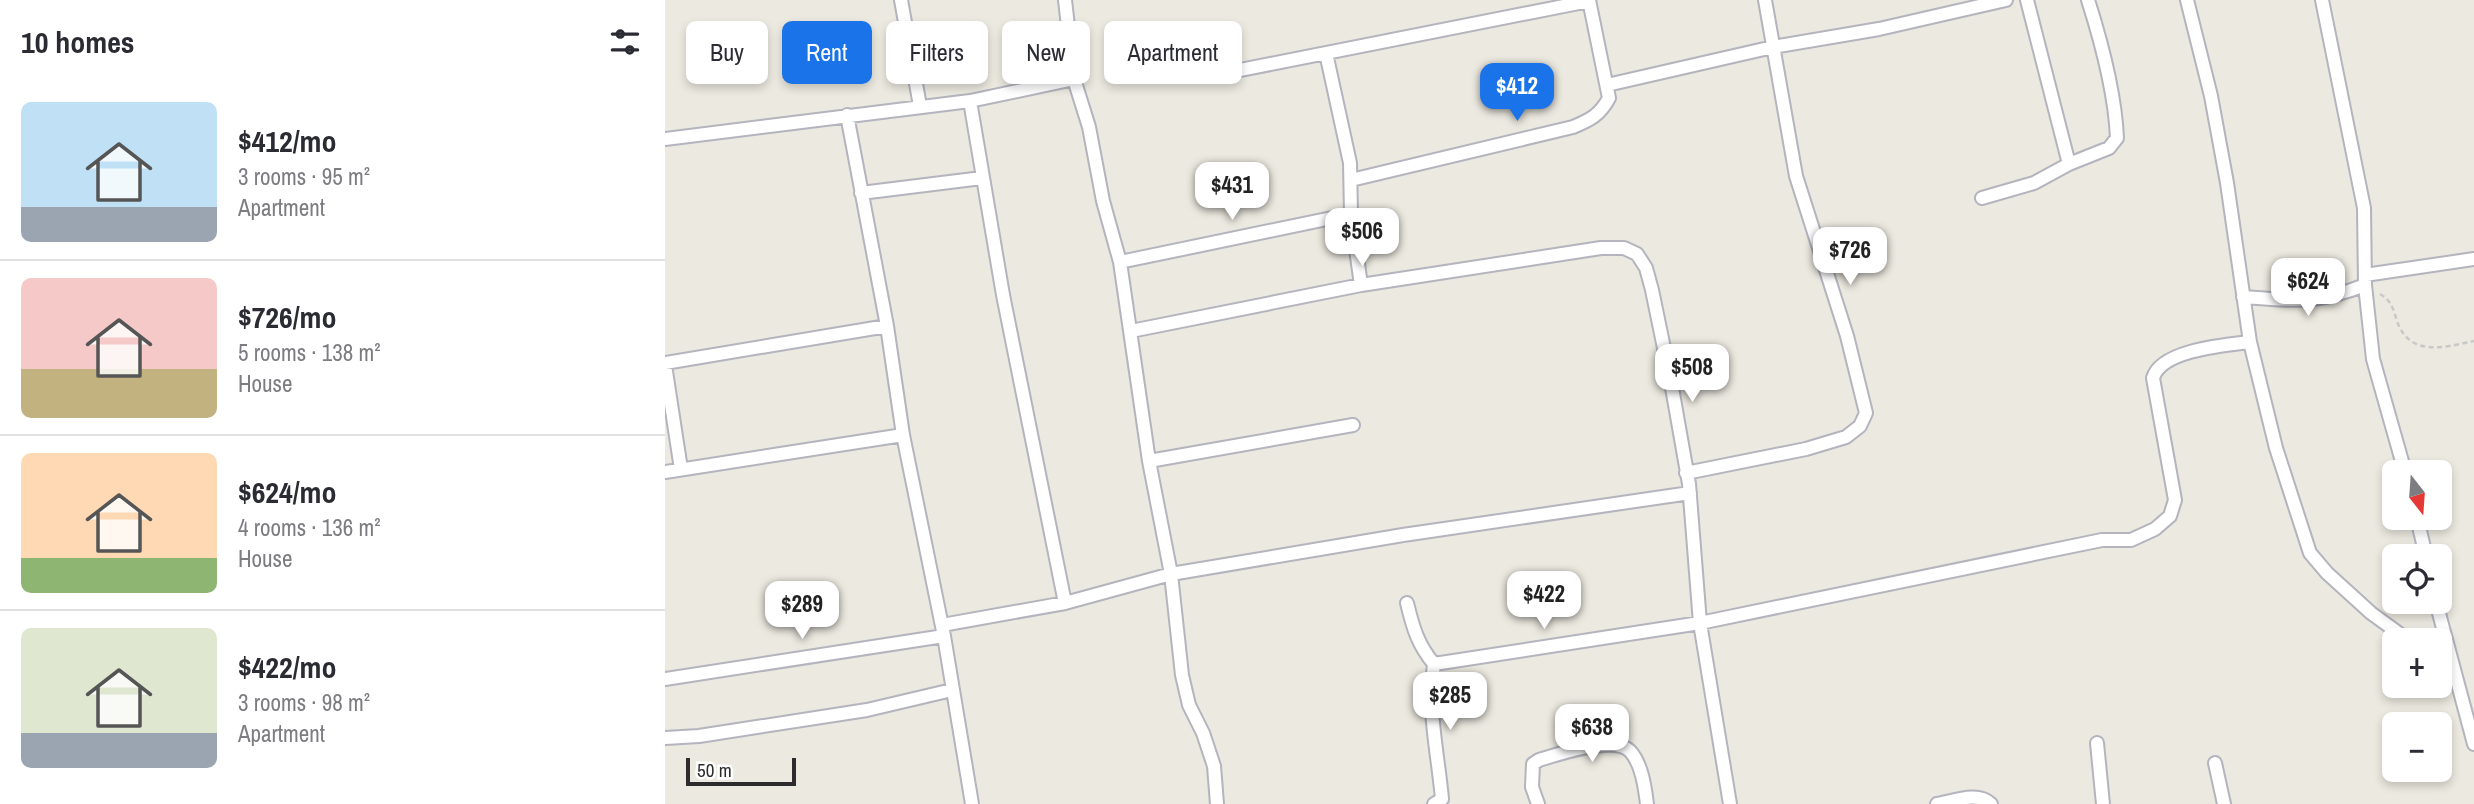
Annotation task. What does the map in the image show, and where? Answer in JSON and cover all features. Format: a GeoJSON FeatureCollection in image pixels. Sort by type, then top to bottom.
{"type":"FeatureCollection","features":[{"type":"Feature","properties":{"kind":"street"},"geometry":{"type":"LineString","coordinates":[[901,0],[920,106]]}},
{"type":"Feature","properties":{"kind":"street"},"geometry":{"type":"LineString","coordinates":[[1065,0],[1068,21]]}},
{"type":"Feature","properties":{"kind":"street"},"geometry":{"type":"LineString","coordinates":[[1242,70],[1589,0],[1609,98],[1602,111],[1573,127],[1351,180]]}},
{"type":"Feature","properties":{"kind":"street"},"geometry":{"type":"LineString","coordinates":[[1686,473],[1806,449],[1846,437],[1860,426],[1866,412],[1837,303],[1796,176],[1765,0]]}},
{"type":"Feature","properties":{"kind":"street"},"geometry":{"type":"LineString","coordinates":[[1607,85],[1773,47],[1879,29],[2006,0]]}},
{"type":"Feature","properties":{"kind":"street"},"geometry":{"type":"LineString","coordinates":[[2027,0],[2069,164]]}},
{"type":"Feature","properties":{"kind":"street"},"geometry":{"type":"LineString","coordinates":[[1982,198],[2034,183],[2069,164],[2109,148],[2117,138],[2106,65],[2088,0]]}},
{"type":"Feature","properties":{"kind":"street"},"geometry":{"type":"LineString","coordinates":[[2187,0],[2211,96],[2251,342],[2276,448],[2310,553],[2327,573],[2392,628]]}},
{"type":"Feature","properties":{"kind":"street"},"geometry":{"type":"LineString","coordinates":[[2322,0],[2364,208],[2365,280],[2373,359],[2402,460]]}},
{"type":"Feature","properties":{"kind":"street"},"geometry":{"type":"LineString","coordinates":[[1327,53],[1351,180],[1351,214],[1361,285]]}},
{"type":"Feature","properties":{"kind":"street"},"geometry":{"type":"LineString","coordinates":[[665,139],[970,101],[1051,84]]}},
{"type":"Feature","properties":{"kind":"street"},"geometry":{"type":"LineString","coordinates":[[1076,84],[1120,262],[1149,461],[1171,574],[1182,675],[1189,705],[1203,733],[1214,766],[1217,804]]}},
{"type":"Feature","properties":{"kind":"street"},"geometry":{"type":"LineString","coordinates":[[970,101],[982,177],[1065,603]]}},
{"type":"Feature","properties":{"kind":"street"},"geometry":{"type":"LineString","coordinates":[[847,115],[887,326],[903,435],[943,631],[972,804]]}},
{"type":"Feature","properties":{"kind":"street"},"geometry":{"type":"LineString","coordinates":[[861,193],[982,177]]}},
{"type":"Feature","properties":{"kind":"street"},"geometry":{"type":"LineString","coordinates":[[1120,262],[1351,214]]}},
{"type":"Feature","properties":{"kind":"street"},"geometry":{"type":"LineString","coordinates":[[1131,331],[1361,285],[1601,248],[1624,248],[1637,254],[1646,268],[1655,303],[1690,493],[1700,623],[1730,804]]}},
{"type":"Feature","properties":{"kind":"street"},"geometry":{"type":"LineString","coordinates":[[2243,297],[2309,301],[2338,296],[2365,280],[2474,259]]}},
{"type":"Feature","properties":{"kind":"street"},"geometry":{"type":"LineString","coordinates":[[681,469],[665,364],[887,326]]}},
{"type":"Feature","properties":{"kind":"street"},"geometry":{"type":"LineString","coordinates":[[1434,664],[1700,623],[2102,541],[2130,540],[2155,529],[2170,516],[2175,500],[2153,378],[2156,369],[2169,358],[2219,346],[2251,342]]}},
{"type":"Feature","properties":{"kind":"street"},"geometry":{"type":"LineString","coordinates":[[1149,461],[1353,425]]}},
{"type":"Feature","properties":{"kind":"street"},"geometry":{"type":"LineString","coordinates":[[665,472],[903,435]]}},
{"type":"Feature","properties":{"kind":"street"},"geometry":{"type":"LineString","coordinates":[[665,679],[943,631],[1065,603],[1171,574],[1402,535],[1690,493]]}},
{"type":"Feature","properties":{"kind":"street"},"geometry":{"type":"LineString","coordinates":[[1407,603],[1416,639],[1434,664],[1432,726],[1442,799],[1434,804]]}},
{"type":"Feature","properties":{"kind":"street"},"geometry":{"type":"LineString","coordinates":[[2439,614],[2474,744]]}},
{"type":"Feature","properties":{"kind":"street"},"geometry":{"type":"LineString","coordinates":[[665,738],[699,736],[842,714],[952,690]]}},
{"type":"Feature","properties":{"kind":"street"},"geometry":{"type":"LineString","coordinates":[[2097,743],[2103,804]]}},
{"type":"Feature","properties":{"kind":"street"},"geometry":{"type":"LineString","coordinates":[[1538,804],[1532,787],[1533,764],[1581,747],[1621,746],[1630,751],[1636,760],[1642,775],[1647,804]]}},
{"type":"Feature","properties":{"kind":"street"},"geometry":{"type":"LineString","coordinates":[[2214,763],[2224,804]]}},
{"type":"Feature","properties":{"kind":"street"},"geometry":{"type":"LineString","coordinates":[[1937,804],[1970,797],[1985,799],[1991,804]]}},
{"type":"Feature","properties":{"kind":"path"},"geometry":{"type":"LineString","coordinates":[[2365,280],[2393,306],[2400,328],[2409,340],[2424,348],[2474,341]]}}]}
